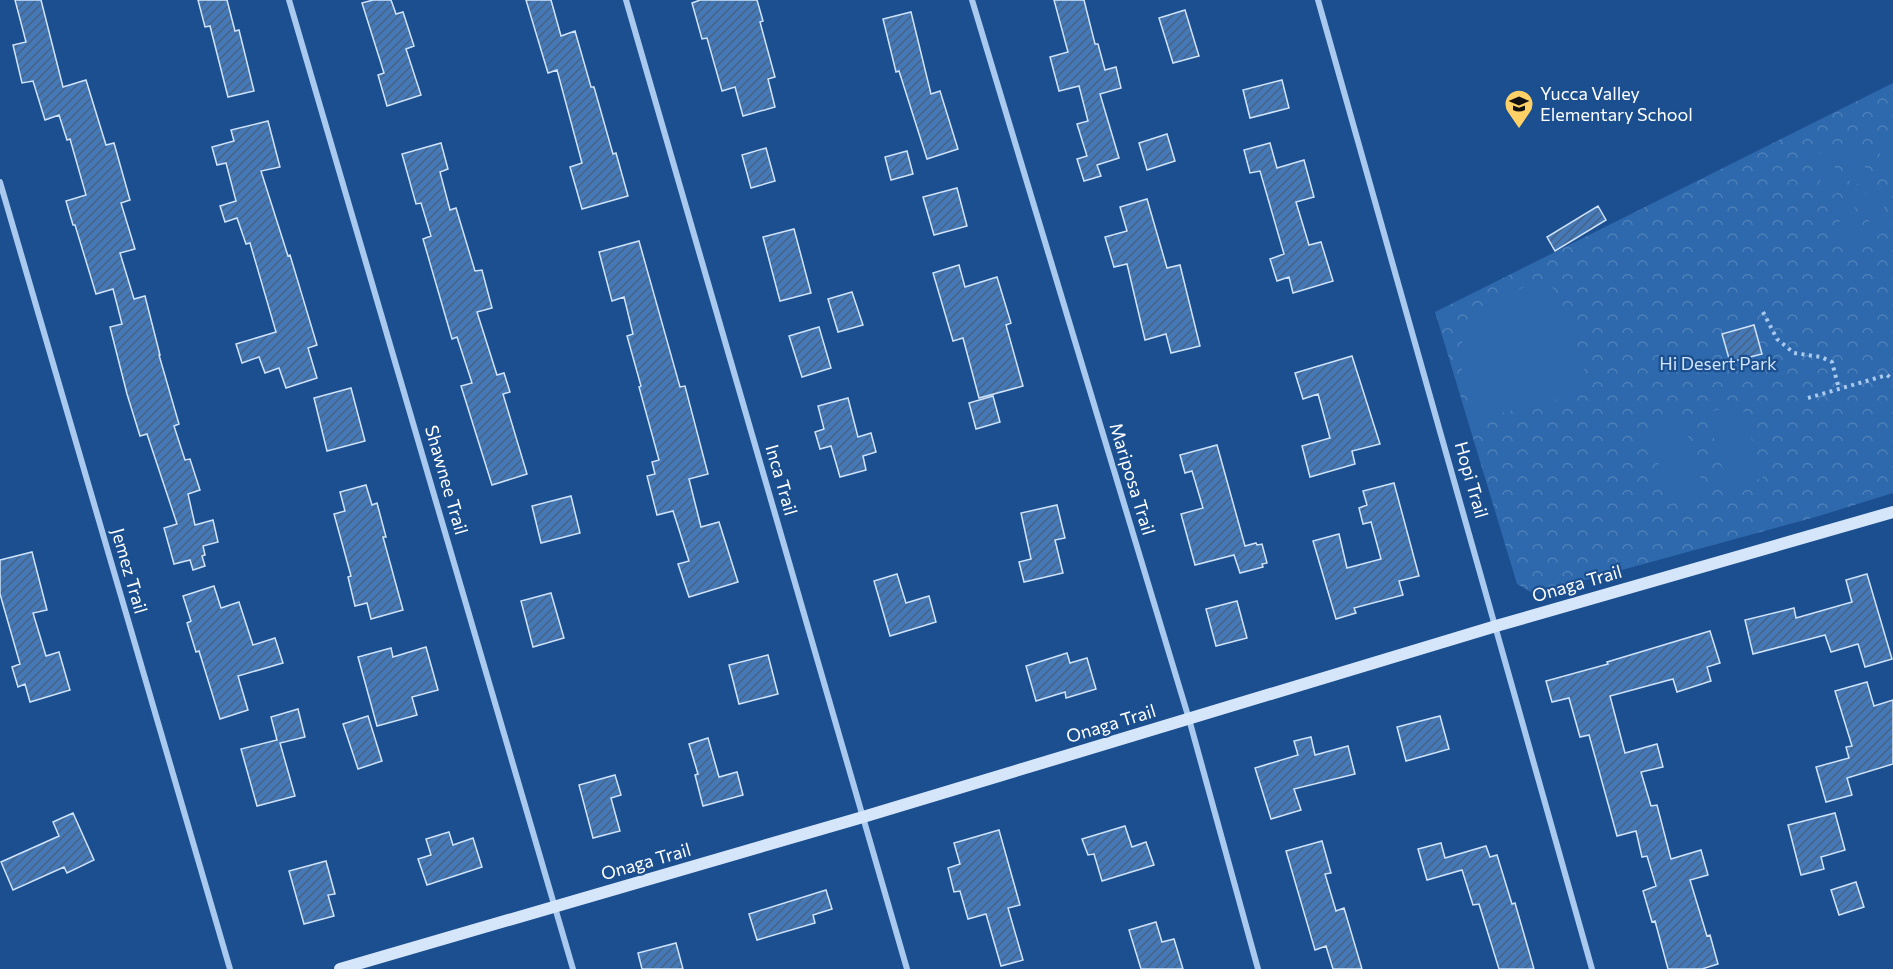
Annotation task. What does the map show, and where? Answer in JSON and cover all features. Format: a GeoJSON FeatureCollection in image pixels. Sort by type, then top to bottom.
{"type":"FeatureCollection","features":[{"type":"Feature","properties":{"kind":"street","name":"Shawnee Trail"},"geometry":{"type":"LineString","coordinates":[[289,0],[573,969]]}},
{"type":"Feature","properties":{"kind":"street","name":"Inca Trail"},"geometry":{"type":"LineString","coordinates":[[626,0],[907,969]]}},
{"type":"Feature","properties":{"kind":"street","name":"Mariposa Trail"},"geometry":{"type":"LineString","coordinates":[[972,0],[1189,719],[1258,969]]}},
{"type":"Feature","properties":{"kind":"street","name":"Hopi Trail"},"geometry":{"type":"LineString","coordinates":[[1318,0],[1592,969]]}},
{"type":"Feature","properties":{"kind":"street","name":"Jemez Trail"},"geometry":{"type":"LineString","coordinates":[[0,182],[230,969]]}},
{"type":"Feature","properties":{"kind":"street","name":"Onaga Trail"},"geometry":{"type":"LineString","coordinates":[[340,969],[863,817],[1496,626],[1893,512]]}},
{"type":"Feature","properties":{"kind":"path"},"geometry":{"type":"LineString","coordinates":[[1762,312],[1777,339],[1794,353],[1821,357],[1832,362],[1839,389]]}},
{"type":"Feature","properties":{"kind":"path"},"geometry":{"type":"LineString","coordinates":[[1808,398],[1887,375],[1893,380]]}},
{"type":"Feature","properties":{"kind":"green space","name":"Hi Desert Park"},"geometry":{"type":"Polygon","coordinates":[[[1893,83],[1893,493],[1819,516],[1534,594],[1517,584],[1435,312],[1893,83]]]}},
{"type":"Feature","properties":{"kind":"green space"},"geometry":{"type":"Polygon","coordinates":[[[1893,132],[1893,182],[1874,141],[1893,132]]]}},
{"type":"Feature","properties":{"kind":"green space"},"geometry":{"type":"Polygon","coordinates":[[[1852,139],[1870,178],[1852,186],[1834,147],[1852,139]]]}},
{"type":"Feature","properties":{"kind":"green space"},"geometry":{"type":"Polygon","coordinates":[[[1827,150],[1845,189],[1828,197],[1810,158],[1827,150]]]}},
{"type":"Feature","properties":{"kind":"green space"},"geometry":{"type":"Polygon","coordinates":[[[1876,189],[1893,228],[1876,236],[1858,197],[1876,189]]]}},
{"type":"Feature","properties":{"kind":"green space"},"geometry":{"type":"Polygon","coordinates":[[[1851,200],[1869,239],[1851,247],[1834,208],[1851,200]]]}},
{"type":"Feature","properties":{"kind":"green space"},"geometry":{"type":"Polygon","coordinates":[[[1549,282],[1574,324],[1578,354],[1586,374],[1585,390],[1555,400],[1473,420],[1459,357],[1466,325],[1493,295],[1549,282]]]}},
{"type":"Feature","properties":{"kind":"green space"},"geometry":{"type":"Polygon","coordinates":[[[1741,403],[1763,478],[1728,488],[1707,413],[1741,403]]]}},
{"type":"Feature","properties":{"kind":"green space"},"geometry":{"type":"Polygon","coordinates":[[[1683,419],[1705,494],[1670,504],[1649,429],[1683,419]]]}},
{"type":"Feature","properties":{"kind":"building"},"geometry":{"type":"Polygon","coordinates":[[[15,0],[41,0],[63,87],[86,80],[106,145],[114,143],[130,200],[121,203],[135,249],[120,253],[134,299],[145,296],[179,424],[174,426],[185,460],[190,459],[200,490],[188,494],[195,525],[213,520],[218,542],[203,546],[205,555],[202,556],[205,566],[193,570],[190,560],[174,564],[164,528],[177,524],[147,434],[140,436],[127,394],[110,327],[122,324],[113,289],[96,294],[66,201],[86,195],[70,139],[67,140],[59,115],[45,120],[33,81],[22,83],[13,45],[26,42],[15,0]]]}},
{"type":"Feature","properties":{"kind":"building"},"geometry":{"type":"Polygon","coordinates":[[[198,0],[227,0],[235,31],[239,30],[254,91],[228,97],[210,26],[205,27],[198,0]]]}},
{"type":"Feature","properties":{"kind":"building"},"geometry":{"type":"Polygon","coordinates":[[[373,0],[391,0],[396,14],[403,12],[414,46],[406,49],[421,95],[387,106],[378,75],[384,73],[362,3],[373,0]]]}},
{"type":"Feature","properties":{"kind":"building"},"geometry":{"type":"Polygon","coordinates":[[[526,0],[551,0],[561,36],[575,31],[591,87],[594,87],[613,154],[616,153],[628,196],[582,209],[570,167],[582,163],[557,70],[548,73],[526,0]]]}},
{"type":"Feature","properties":{"kind":"building"},"geometry":{"type":"Polygon","coordinates":[[[700,0],[757,0],[763,21],[760,22],[775,77],[768,79],[775,107],[743,116],[735,87],[722,91],[707,38],[702,39],[692,3],[700,0]]]}},
{"type":"Feature","properties":{"kind":"building"},"geometry":{"type":"Polygon","coordinates":[[[1054,0],[1084,0],[1095,44],[1098,44],[1105,70],[1116,67],[1121,88],[1100,94],[1119,158],[1097,165],[1101,176],[1084,181],[1077,159],[1087,156],[1077,124],[1088,121],[1079,86],[1059,91],[1050,57],[1068,52],[1054,0]]]}},
{"type":"Feature","properties":{"kind":"building"},"geometry":{"type":"Polygon","coordinates":[[[1185,10],[1199,56],[1173,63],[1159,18],[1185,10]]]}},
{"type":"Feature","properties":{"kind":"building"},"geometry":{"type":"Polygon","coordinates":[[[911,12],[931,94],[940,91],[958,149],[927,159],[899,71],[896,72],[883,19],[911,12]]]}},
{"type":"Feature","properties":{"kind":"building"},"geometry":{"type":"Polygon","coordinates":[[[1282,80],[1289,108],[1250,118],[1243,90],[1282,80]]]}},
{"type":"Feature","properties":{"kind":"building"},"geometry":{"type":"Polygon","coordinates":[[[268,121],[280,167],[261,171],[288,256],[290,255],[317,345],[308,348],[317,378],[286,388],[279,368],[265,373],[259,357],[242,363],[236,344],[276,332],[250,243],[246,244],[237,218],[225,222],[220,206],[236,201],[226,163],[217,165],[212,147],[234,141],[231,130],[268,121]]]}},
{"type":"Feature","properties":{"kind":"building"},"geometry":{"type":"Polygon","coordinates":[[[1167,134],[1175,161],[1147,170],[1139,143],[1167,134]]]}},
{"type":"Feature","properties":{"kind":"building"},"geometry":{"type":"Polygon","coordinates":[[[441,143],[448,169],[440,172],[450,210],[456,208],[475,271],[482,270],[492,308],[477,312],[497,375],[504,373],[510,392],[503,394],[527,474],[492,485],[461,386],[472,383],[457,337],[452,339],[423,239],[431,236],[421,203],[416,204],[402,154],[441,143]]]}},
{"type":"Feature","properties":{"kind":"building"},"geometry":{"type":"Polygon","coordinates":[[[1270,143],[1277,168],[1304,160],[1314,197],[1296,202],[1309,245],[1321,242],[1333,281],[1293,293],[1289,277],[1277,281],[1270,259],[1284,254],[1260,171],[1250,173],[1244,150],[1270,143]]]}},
{"type":"Feature","properties":{"kind":"building"},"geometry":{"type":"Polygon","coordinates":[[[766,148],[775,181],[751,188],[742,155],[766,148]]]}},
{"type":"Feature","properties":{"kind":"building"},"geometry":{"type":"Polygon","coordinates":[[[907,151],[913,174],[891,180],[885,157],[907,151]]]}},
{"type":"Feature","properties":{"kind":"building"},"geometry":{"type":"Polygon","coordinates":[[[957,188],[967,226],[934,235],[923,197],[957,188]]]}},
{"type":"Feature","properties":{"kind":"building"},"geometry":{"type":"Polygon","coordinates":[[[1147,199],[1167,268],[1180,265],[1200,346],[1171,353],[1166,334],[1145,340],[1127,264],[1114,267],[1105,237],[1127,231],[1120,207],[1147,199]]]}},
{"type":"Feature","properties":{"kind":"building"},"geometry":{"type":"Polygon","coordinates":[[[1598,206],[1606,220],[1555,251],[1547,237],[1598,206]]]}},
{"type":"Feature","properties":{"kind":"building"},"geometry":{"type":"Polygon","coordinates":[[[794,229],[811,293],[780,301],[763,237],[794,229]]]}},
{"type":"Feature","properties":{"kind":"building"},"geometry":{"type":"Polygon","coordinates":[[[639,241],[680,387],[685,386],[708,474],[689,479],[701,527],[719,522],[738,582],[689,597],[678,564],[689,561],[673,511],[657,515],[647,476],[655,474],[652,462],[659,460],[627,336],[633,334],[624,297],[612,301],[599,252],[639,241]]]}},
{"type":"Feature","properties":{"kind":"building"},"geometry":{"type":"Polygon","coordinates":[[[959,265],[965,287],[997,277],[1011,323],[1006,325],[1023,386],[979,398],[963,338],[953,341],[933,273],[959,265]]]}},
{"type":"Feature","properties":{"kind":"building"},"geometry":{"type":"Polygon","coordinates":[[[852,292],[863,325],[838,332],[828,299],[852,292]]]}},
{"type":"Feature","properties":{"kind":"building"},"geometry":{"type":"Polygon","coordinates":[[[1754,325],[1762,354],[1730,362],[1722,334],[1754,325]]]}},
{"type":"Feature","properties":{"kind":"building"},"geometry":{"type":"Polygon","coordinates":[[[819,327],[831,368],[802,377],[789,336],[819,327]]]}},
{"type":"Feature","properties":{"kind":"building"},"geometry":{"type":"Polygon","coordinates":[[[1352,356],[1380,444],[1352,451],[1355,464],[1310,477],[1302,446],[1330,438],[1318,394],[1303,399],[1295,373],[1352,356]]]}},
{"type":"Feature","properties":{"kind":"building"},"geometry":{"type":"Polygon","coordinates":[[[351,388],[365,441],[327,451],[314,398],[351,388]]]}},
{"type":"Feature","properties":{"kind":"building"},"geometry":{"type":"Polygon","coordinates":[[[993,396],[1000,422],[976,429],[969,403],[993,396]]]}},
{"type":"Feature","properties":{"kind":"building"},"geometry":{"type":"Polygon","coordinates":[[[848,398],[858,437],[871,433],[876,452],[863,456],[866,470],[840,477],[831,446],[820,449],[815,432],[824,429],[818,406],[848,398]]]}},
{"type":"Feature","properties":{"kind":"building"},"geometry":{"type":"Polygon","coordinates":[[[1217,445],[1245,546],[1262,544],[1267,563],[1262,564],[1263,567],[1240,573],[1234,555],[1195,565],[1181,514],[1203,508],[1192,471],[1185,473],[1180,455],[1217,445]]]}},
{"type":"Feature","properties":{"kind":"building"},"geometry":{"type":"Polygon","coordinates":[[[1394,483],[1419,576],[1399,581],[1403,595],[1354,608],[1356,613],[1336,619],[1313,541],[1339,534],[1347,568],[1381,559],[1371,522],[1363,524],[1359,508],[1367,505],[1363,491],[1394,483]]]}},
{"type":"Feature","properties":{"kind":"building"},"geometry":{"type":"Polygon","coordinates":[[[366,485],[372,505],[377,503],[386,537],[383,537],[403,610],[371,619],[367,603],[355,606],[348,577],[351,576],[334,514],[345,511],[340,492],[366,485]]]}},
{"type":"Feature","properties":{"kind":"building"},"geometry":{"type":"Polygon","coordinates":[[[571,496],[580,533],[541,543],[532,506],[571,496]]]}},
{"type":"Feature","properties":{"kind":"building"},"geometry":{"type":"Polygon","coordinates":[[[1057,505],[1065,538],[1055,540],[1063,573],[1024,582],[1019,562],[1031,559],[1021,513],[1057,505]]]}},
{"type":"Feature","properties":{"kind":"building"},"geometry":{"type":"Polygon","coordinates":[[[32,552],[47,610],[33,613],[46,656],[59,652],[70,690],[30,702],[25,684],[18,687],[12,667],[20,664],[0,594],[0,560],[32,552]]]}},
{"type":"Feature","properties":{"kind":"building"},"geometry":{"type":"Polygon","coordinates":[[[897,574],[906,603],[929,596],[936,622],[890,636],[874,581],[897,574]]]}},
{"type":"Feature","properties":{"kind":"building"},"geometry":{"type":"Polygon","coordinates":[[[1867,574],[1892,659],[1865,667],[1858,644],[1831,652],[1825,635],[1753,654],[1745,620],[1794,608],[1796,618],[1852,602],[1846,580],[1867,574]]]}},
{"type":"Feature","properties":{"kind":"building"},"geometry":{"type":"Polygon","coordinates":[[[214,586],[221,608],[239,602],[253,645],[275,638],[283,663],[238,676],[248,710],[220,719],[199,651],[196,652],[187,623],[191,621],[183,596],[214,586]]]}},
{"type":"Feature","properties":{"kind":"building"},"geometry":{"type":"Polygon","coordinates":[[[551,593],[564,638],[533,647],[521,601],[551,593]]]}},
{"type":"Feature","properties":{"kind":"building"},"geometry":{"type":"Polygon","coordinates":[[[1237,601],[1247,638],[1216,646],[1206,609],[1237,601]]]}},
{"type":"Feature","properties":{"kind":"building"},"geometry":{"type":"Polygon","coordinates":[[[1710,631],[1720,663],[1707,667],[1711,681],[1677,692],[1673,679],[1610,696],[1625,753],[1657,744],[1663,767],[1641,772],[1651,806],[1657,805],[1671,859],[1701,850],[1708,875],[1690,880],[1718,964],[1702,969],[1668,969],[1655,921],[1652,922],[1643,891],[1656,886],[1647,856],[1642,857],[1636,831],[1617,836],[1589,735],[1580,737],[1569,698],[1552,702],[1546,681],[1608,664],[1607,662],[1710,631]]]}},
{"type":"Feature","properties":{"kind":"building"},"geometry":{"type":"Polygon","coordinates":[[[426,647],[438,690],[412,697],[417,715],[377,726],[358,657],[391,648],[393,657],[426,647]]]}},
{"type":"Feature","properties":{"kind":"building"},"geometry":{"type":"Polygon","coordinates":[[[1067,653],[1070,663],[1087,658],[1096,689],[1066,698],[1065,692],[1036,701],[1026,666],[1067,653]]]}},
{"type":"Feature","properties":{"kind":"building"},"geometry":{"type":"Polygon","coordinates":[[[768,655],[778,694],[739,704],[729,665],[768,655]]]}},
{"type":"Feature","properties":{"kind":"building"},"geometry":{"type":"Polygon","coordinates":[[[1867,682],[1874,706],[1893,700],[1893,764],[1847,778],[1852,795],[1826,802],[1816,767],[1849,758],[1846,747],[1852,746],[1835,691],[1867,682]]]}},
{"type":"Feature","properties":{"kind":"building"},"geometry":{"type":"Polygon","coordinates":[[[298,709],[305,737],[280,743],[295,796],[257,806],[241,749],[277,740],[271,717],[298,709]]]}},
{"type":"Feature","properties":{"kind":"building"},"geometry":{"type":"Polygon","coordinates":[[[368,716],[382,761],[358,769],[343,724],[368,716]]]}},
{"type":"Feature","properties":{"kind":"building"},"geometry":{"type":"Polygon","coordinates":[[[1440,716],[1449,749],[1406,761],[1397,727],[1440,716]]]}},
{"type":"Feature","properties":{"kind":"building"},"geometry":{"type":"Polygon","coordinates":[[[1311,737],[1315,755],[1348,746],[1355,774],[1294,789],[1301,810],[1271,819],[1255,768],[1298,755],[1294,741],[1311,737]]]}},
{"type":"Feature","properties":{"kind":"building"},"geometry":{"type":"Polygon","coordinates":[[[708,738],[719,777],[737,772],[743,795],[703,806],[695,775],[698,774],[689,744],[708,738]]]}},
{"type":"Feature","properties":{"kind":"building"},"geometry":{"type":"Polygon","coordinates":[[[615,775],[621,795],[611,798],[620,831],[593,838],[579,785],[615,775]]]}},
{"type":"Feature","properties":{"kind":"building"},"geometry":{"type":"Polygon","coordinates":[[[73,813],[94,860],[67,873],[64,867],[13,890],[1,862],[59,836],[53,822],[73,813]]]}},
{"type":"Feature","properties":{"kind":"building"},"geometry":{"type":"Polygon","coordinates":[[[1835,813],[1845,850],[1821,857],[1824,869],[1801,875],[1788,825],[1835,813]]]}},
{"type":"Feature","properties":{"kind":"building"},"geometry":{"type":"Polygon","coordinates":[[[1125,826],[1132,847],[1146,842],[1154,865],[1102,881],[1094,854],[1088,855],[1082,839],[1125,826]]]}},
{"type":"Feature","properties":{"kind":"building"},"geometry":{"type":"Polygon","coordinates":[[[999,830],[1020,905],[1008,908],[1023,960],[1001,966],[986,914],[968,919],[960,891],[954,892],[948,868],[960,864],[954,843],[999,830]]]}},
{"type":"Feature","properties":{"kind":"building"},"geometry":{"type":"Polygon","coordinates":[[[449,832],[453,845],[473,838],[482,867],[427,885],[418,859],[431,855],[426,839],[449,832]]]}},
{"type":"Feature","properties":{"kind":"building"},"geometry":{"type":"Polygon","coordinates":[[[1322,841],[1331,873],[1325,874],[1336,911],[1344,908],[1362,969],[1333,969],[1326,946],[1315,950],[1286,851],[1322,841]]]}},
{"type":"Feature","properties":{"kind":"building"},"geometry":{"type":"Polygon","coordinates":[[[1441,843],[1445,858],[1486,846],[1490,857],[1497,855],[1512,904],[1515,903],[1534,969],[1499,969],[1479,904],[1473,905],[1462,870],[1427,880],[1418,849],[1441,843]]]}},
{"type":"Feature","properties":{"kind":"building"},"geometry":{"type":"Polygon","coordinates":[[[326,861],[335,894],[328,895],[334,916],[304,924],[289,871],[326,861]]]}},
{"type":"Feature","properties":{"kind":"building"},"geometry":{"type":"Polygon","coordinates":[[[1856,882],[1864,907],[1839,915],[1831,890],[1856,882]]]}},
{"type":"Feature","properties":{"kind":"building"},"geometry":{"type":"Polygon","coordinates":[[[826,890],[832,909],[813,915],[815,923],[757,940],[749,914],[826,890]]]}},
{"type":"Feature","properties":{"kind":"building"},"geometry":{"type":"Polygon","coordinates":[[[1156,922],[1162,942],[1174,939],[1183,969],[1141,969],[1129,930],[1156,922]]]}},
{"type":"Feature","properties":{"kind":"building"},"geometry":{"type":"Polygon","coordinates":[[[676,943],[683,969],[642,969],[638,953],[676,943]]]}},
{"type":"Feature","properties":{"kind":"place","name":"Yucca Valley Elementary School"},"geometry":{"type":"Point","coordinates":[1519,130]}}]}
